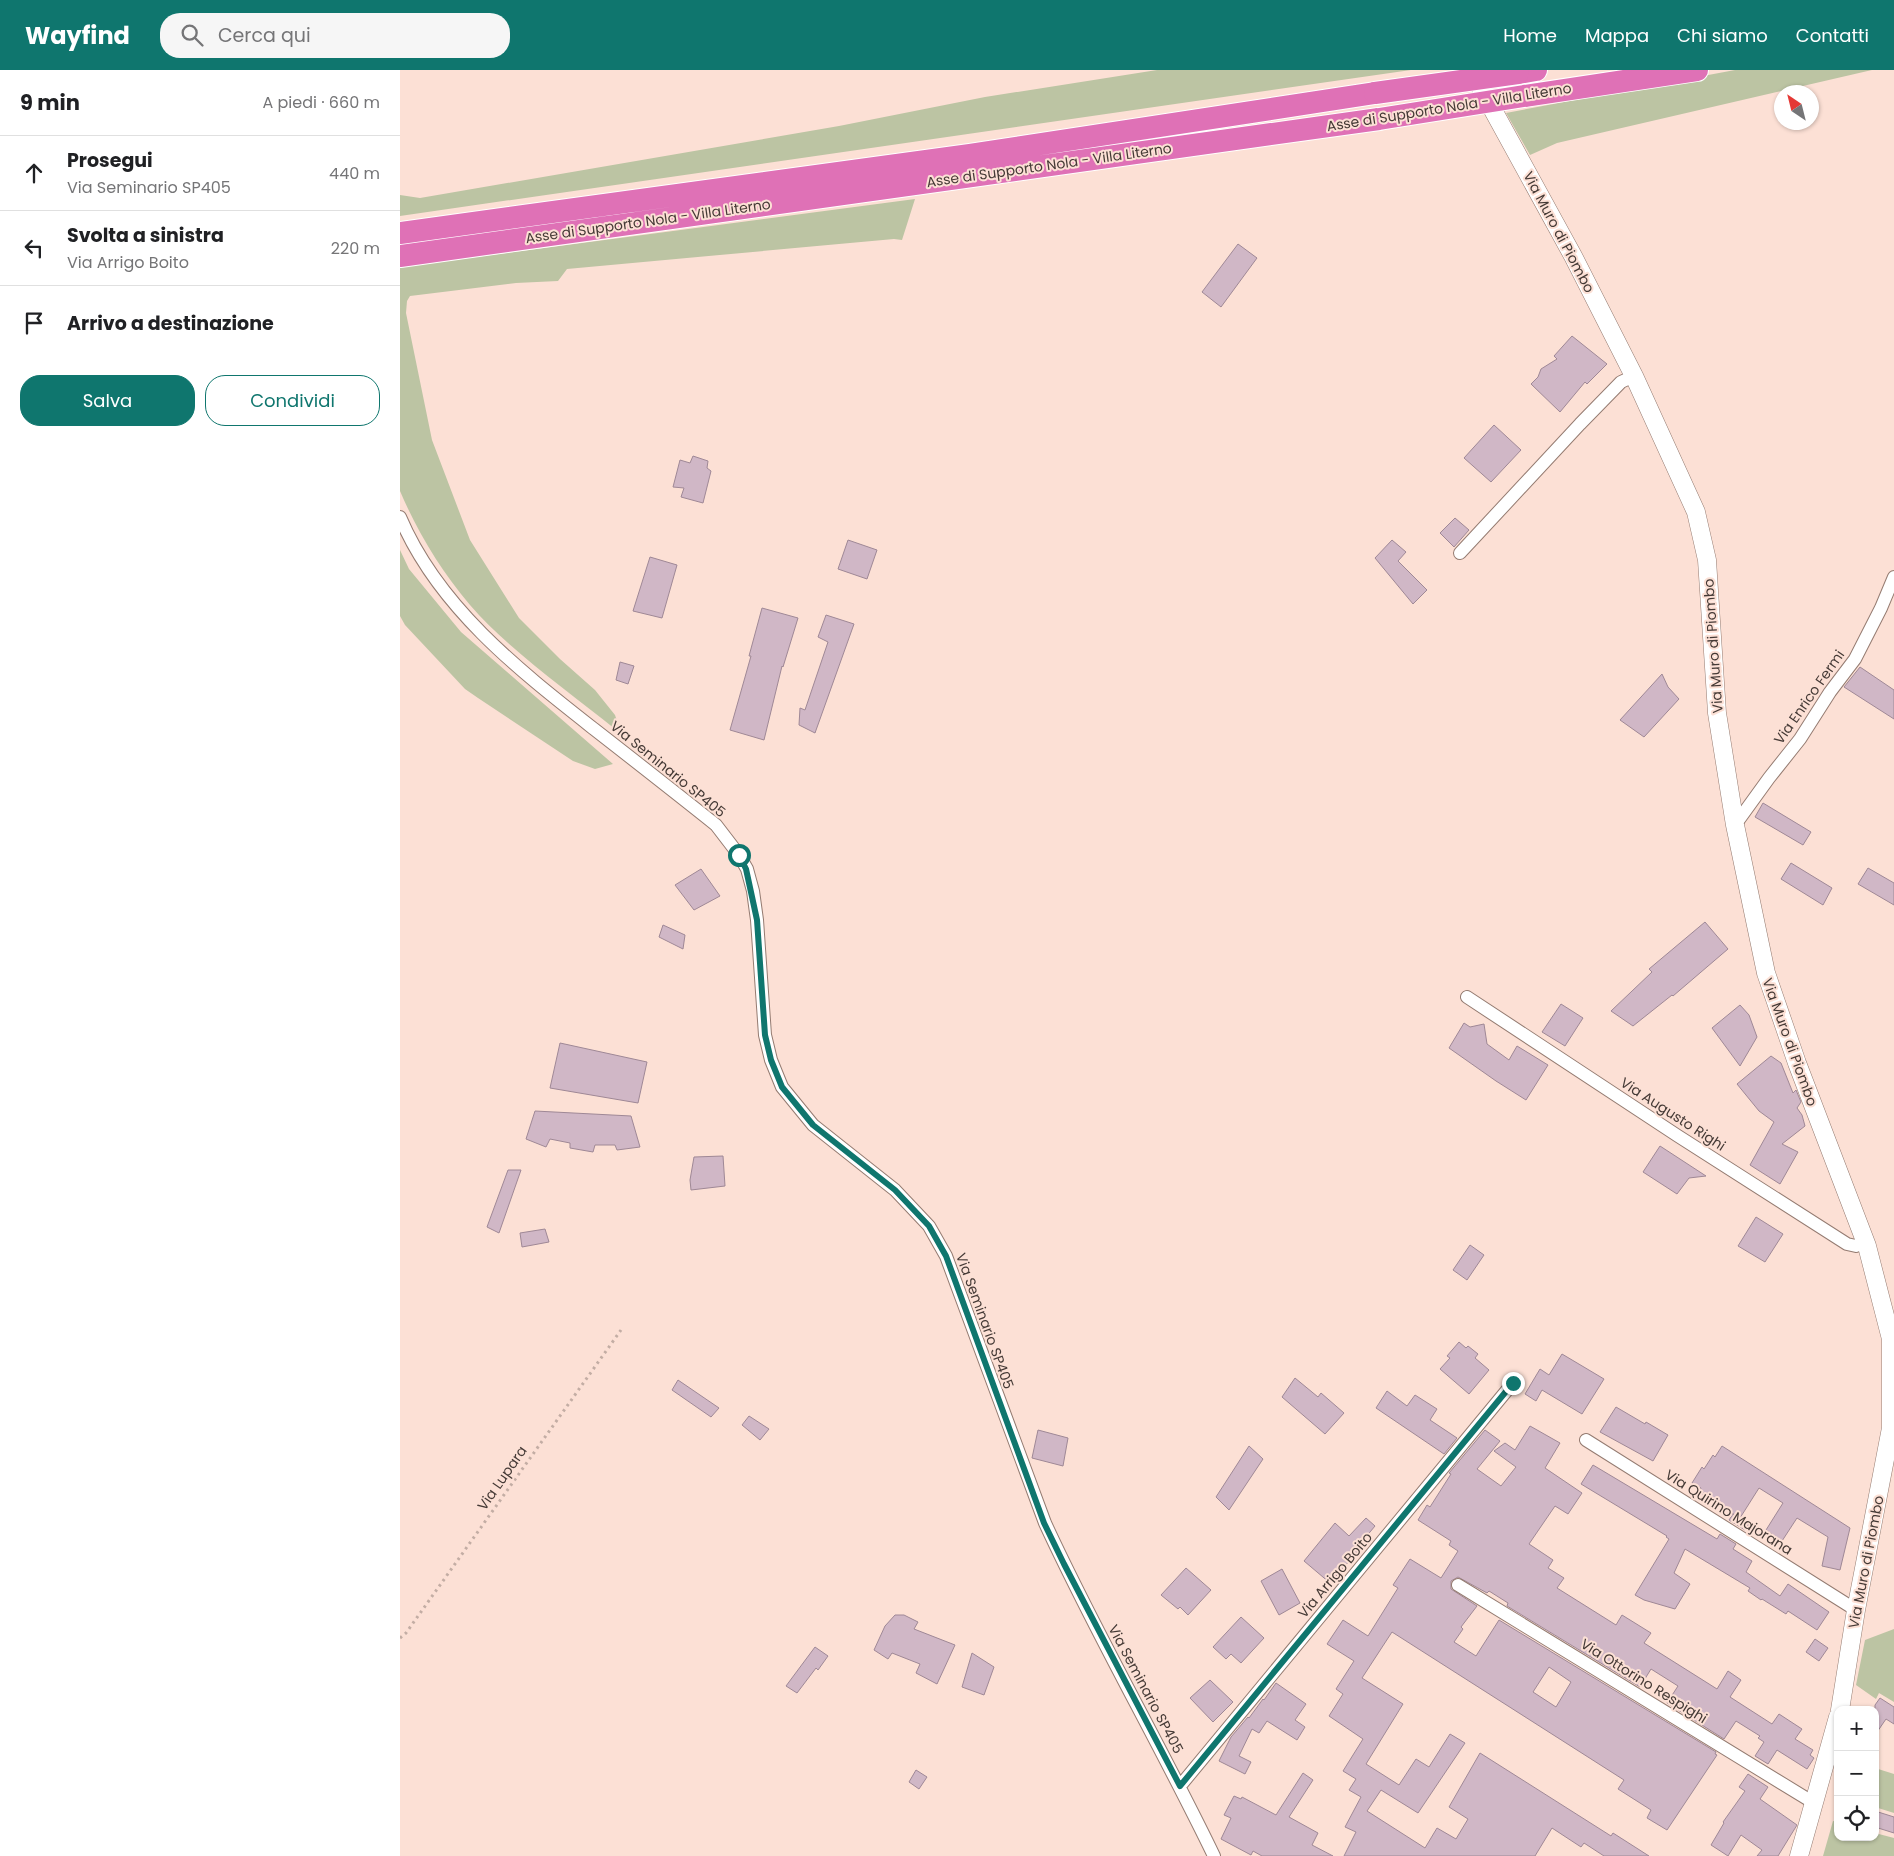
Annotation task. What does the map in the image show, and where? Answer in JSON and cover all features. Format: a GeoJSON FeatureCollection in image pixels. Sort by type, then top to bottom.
{"type":"FeatureCollection","features":[{"type":"Feature","properties":{"kind":"highway","name":"Asse di Supporto Nola - Villa Literno"},"geometry":{"type":"LineString","coordinates":[[400,256],[1379,119],[1696,70]]}},
{"type":"Feature","properties":{"kind":"highway","name":"Asse di Supporto Nola - Villa Literno"},"geometry":{"type":"LineString","coordinates":[[400,233],[970,155],[1375,93],[1527,72]]}},
{"type":"Feature","properties":{"kind":"street","name":"Via Muro di Piombo"},"geometry":{"type":"LineString","coordinates":[[1470,70],[1573,256],[1634,376],[1696,512],[1707,560],[1717,713],[1735,825],[1766,974],[1797,1064],[1865,1240],[1892,1340],[1891,1428],[1856,1610],[1841,1706]]}},
{"type":"Feature","properties":{"kind":"street"},"geometry":{"type":"LineString","coordinates":[[1460,553],[1621,382],[1634,376]]}},
{"type":"Feature","properties":{"kind":"street","name":"Via Seminario SP405"},"geometry":{"type":"LineString","coordinates":[[400,517],[408,536],[434,578],[480,633],[538,685],[716,826],[739,855],[746,869],[757,920],[765,1035],[771,1060],[782,1087],[813,1125],[895,1190],[929,1226],[946,1256],[1044,1523],[1180,1786],[1214,1856]]}},
{"type":"Feature","properties":{"kind":"street","name":"Via Enrico Fermi"},"geometry":{"type":"LineString","coordinates":[[1735,825],[1769,778],[1800,740],[1830,692],[1854,659],[1881,608],[1894,577]]}},
{"type":"Feature","properties":{"kind":"street","name":"Via Augusto Righi"},"geometry":{"type":"LineString","coordinates":[[1467,997],[1847,1244],[1856,1246],[1865,1240]]}},
{"type":"Feature","properties":{"kind":"street","name":"Via Arrigo Boito"},"geometry":{"type":"LineString","coordinates":[[1180,1786],[1513,1383]]}},
{"type":"Feature","properties":{"kind":"street","name":"Via Quirino Majorana"},"geometry":{"type":"LineString","coordinates":[[1586,1440],[1856,1610]]}},
{"type":"Feature","properties":{"kind":"street","name":"Via Ottorino Respighi"},"geometry":{"type":"LineString","coordinates":[[1458,1585],[1814,1803]]}},
{"type":"Feature","properties":{"kind":"street"},"geometry":{"type":"LineString","coordinates":[[1799,1856],[1834,1731]]}},
{"type":"Feature","properties":{"kind":"path","name":"Via Lupara"},"geometry":{"type":"LineString","coordinates":[[400,1638],[406,1633],[621,1330]]}},
{"type":"Feature","properties":{"kind":"green space"},"geometry":{"type":"Polygon","coordinates":[[[1157,70],[1411,70],[400,216],[400,195],[420,198],[839,126],[985,97],[1157,70]]]}},
{"type":"Feature","properties":{"kind":"green space"},"geometry":{"type":"Polygon","coordinates":[[[1735,70],[1872,70],[1807,85],[1774,85],[1774,93],[1557,143],[1530,155],[1506,113],[1735,70]]]}},
{"type":"Feature","properties":{"kind":"green space"},"geometry":{"type":"Polygon","coordinates":[[[915,199],[902,240],[894,239],[567,269],[558,281],[516,283],[410,296],[407,301],[406,313],[432,440],[470,540],[519,618],[560,659],[595,690],[615,715],[618,724],[615,729],[502,638],[470,605],[440,565],[422,536],[400,491],[400,267],[915,199]]]}},
{"type":"Feature","properties":{"kind":"green space"},"geometry":{"type":"Polygon","coordinates":[[[400,550],[409,569],[461,632],[613,764],[595,769],[573,761],[465,689],[405,625],[400,616],[400,550]]]}},
{"type":"Feature","properties":{"kind":"green space"},"geometry":{"type":"Polygon","coordinates":[[[1894,1629],[1894,1702],[1879,1693],[1876,1699],[1856,1685],[1865,1640],[1894,1629]]]}},
{"type":"Feature","properties":{"kind":"green space"},"geometry":{"type":"Polygon","coordinates":[[[1879,1769],[1894,1774],[1894,1813],[1879,1808],[1879,1769]]]}},
{"type":"Feature","properties":{"kind":"green space"},"geometry":{"type":"Polygon","coordinates":[[[1833,1821],[1834,1841],[1879,1841],[1879,1834],[1894,1838],[1894,1856],[1823,1856],[1833,1821]]]}},
{"type":"Feature","properties":{"kind":"building"},"geometry":{"type":"Polygon","coordinates":[[[1238,244],[1257,258],[1221,307],[1202,292],[1238,244]]]}},
{"type":"Feature","properties":{"kind":"building"},"geometry":{"type":"Polygon","coordinates":[[[1572,336],[1607,364],[1587,384],[1585,382],[1560,412],[1531,384],[1538,377],[1541,369],[1557,359],[1554,356],[1572,336]]]}},
{"type":"Feature","properties":{"kind":"building"},"geometry":{"type":"Polygon","coordinates":[[[1494,425],[1521,450],[1491,482],[1464,458],[1494,425]]]}},
{"type":"Feature","properties":{"kind":"building"},"geometry":{"type":"Polygon","coordinates":[[[693,456],[708,461],[707,468],[711,471],[703,503],[681,497],[684,488],[673,487],[680,460],[690,463],[693,456]]]}},
{"type":"Feature","properties":{"kind":"building"},"geometry":{"type":"Polygon","coordinates":[[[1455,518],[1469,530],[1454,547],[1440,533],[1455,518]]]}},
{"type":"Feature","properties":{"kind":"building"},"geometry":{"type":"Polygon","coordinates":[[[848,540],[877,550],[867,579],[838,569],[848,540]]]}},
{"type":"Feature","properties":{"kind":"building"},"geometry":{"type":"Polygon","coordinates":[[[1392,540],[1406,552],[1398,561],[1427,590],[1413,604],[1375,558],[1392,540]]]}},
{"type":"Feature","properties":{"kind":"building"},"geometry":{"type":"Polygon","coordinates":[[[650,557],[677,565],[662,618],[633,611],[650,557]]]}},
{"type":"Feature","properties":{"kind":"building"},"geometry":{"type":"Polygon","coordinates":[[[762,608],[798,618],[782,666],[764,740],[730,730],[751,656],[749,656],[762,608]]]}},
{"type":"Feature","properties":{"kind":"building"},"geometry":{"type":"Polygon","coordinates":[[[826,615],[854,624],[815,733],[799,725],[800,708],[805,710],[828,642],[818,637],[826,615]]]}},
{"type":"Feature","properties":{"kind":"building"},"geometry":{"type":"Polygon","coordinates":[[[620,662],[634,666],[628,684],[616,680],[620,662]]]}},
{"type":"Feature","properties":{"kind":"building"},"geometry":{"type":"Polygon","coordinates":[[[1860,667],[1894,690],[1894,719],[1844,687],[1860,667]]]}},
{"type":"Feature","properties":{"kind":"building"},"geometry":{"type":"Polygon","coordinates":[[[1662,674],[1668,687],[1679,699],[1644,737],[1620,720],[1662,674]]]}},
{"type":"Feature","properties":{"kind":"building"},"geometry":{"type":"Polygon","coordinates":[[[1763,803],[1811,832],[1803,845],[1755,817],[1763,803]]]}},
{"type":"Feature","properties":{"kind":"building"},"geometry":{"type":"Polygon","coordinates":[[[1791,863],[1832,888],[1823,905],[1781,879],[1791,863]]]}},
{"type":"Feature","properties":{"kind":"building"},"geometry":{"type":"Polygon","coordinates":[[[1868,868],[1894,883],[1894,905],[1858,884],[1868,868]]]}},
{"type":"Feature","properties":{"kind":"building"},"geometry":{"type":"Polygon","coordinates":[[[701,869],[720,896],[694,910],[675,885],[701,869]]]}},
{"type":"Feature","properties":{"kind":"building"},"geometry":{"type":"Polygon","coordinates":[[[1705,922],[1728,949],[1673,996],[1633,1026],[1611,1011],[1652,972],[1649,969],[1705,922]]]}},
{"type":"Feature","properties":{"kind":"building"},"geometry":{"type":"Polygon","coordinates":[[[663,925],[685,935],[683,949],[659,937],[663,925]]]}},
{"type":"Feature","properties":{"kind":"building"},"geometry":{"type":"Polygon","coordinates":[[[1561,1004],[1583,1018],[1565,1046],[1542,1032],[1561,1004]]]}},
{"type":"Feature","properties":{"kind":"building"},"geometry":{"type":"Polygon","coordinates":[[[1740,1005],[1749,1015],[1757,1037],[1740,1066],[1712,1028],[1740,1005]]]}},
{"type":"Feature","properties":{"kind":"building"},"geometry":{"type":"Polygon","coordinates":[[[1464,1023],[1470,1027],[1484,1024],[1487,1044],[1509,1060],[1517,1046],[1548,1065],[1526,1100],[1449,1048],[1464,1023]]]}},
{"type":"Feature","properties":{"kind":"building"},"geometry":{"type":"Polygon","coordinates":[[[560,1043],[647,1062],[638,1103],[550,1088],[560,1043]]]}},
{"type":"Feature","properties":{"kind":"building"},"geometry":{"type":"Polygon","coordinates":[[[1771,1056],[1781,1063],[1793,1093],[1796,1090],[1801,1102],[1797,1108],[1802,1115],[1805,1126],[1782,1144],[1798,1152],[1780,1184],[1750,1165],[1774,1122],[1759,1111],[1737,1084],[1771,1056]]]}},
{"type":"Feature","properties":{"kind":"building"},"geometry":{"type":"Polygon","coordinates":[[[535,1111],[631,1116],[640,1147],[617,1150],[615,1145],[595,1145],[593,1152],[570,1148],[570,1143],[550,1139],[546,1147],[526,1139],[535,1111]]]}},
{"type":"Feature","properties":{"kind":"building"},"geometry":{"type":"Polygon","coordinates":[[[1660,1146],[1706,1176],[1689,1178],[1677,1194],[1643,1172],[1660,1146]]]}},
{"type":"Feature","properties":{"kind":"building"},"geometry":{"type":"Polygon","coordinates":[[[723,1156],[725,1186],[691,1190],[690,1180],[694,1157],[723,1156]]]}},
{"type":"Feature","properties":{"kind":"building"},"geometry":{"type":"Polygon","coordinates":[[[508,1170],[521,1170],[499,1233],[487,1227],[508,1170]]]}},
{"type":"Feature","properties":{"kind":"building"},"geometry":{"type":"Polygon","coordinates":[[[1756,1217],[1783,1234],[1765,1262],[1738,1246],[1756,1217]]]}},
{"type":"Feature","properties":{"kind":"building"},"geometry":{"type":"Polygon","coordinates":[[[545,1229],[549,1242],[522,1247],[520,1233],[545,1229]]]}},
{"type":"Feature","properties":{"kind":"building"},"geometry":{"type":"Polygon","coordinates":[[[1470,1245],[1484,1255],[1467,1280],[1453,1270],[1470,1245]]]}},
{"type":"Feature","properties":{"kind":"building"},"geometry":{"type":"Polygon","coordinates":[[[1459,1342],[1478,1354],[1475,1358],[1489,1370],[1469,1394],[1440,1369],[1450,1358],[1447,1356],[1459,1342]]]}},
{"type":"Feature","properties":{"kind":"building"},"geometry":{"type":"Polygon","coordinates":[[[1562,1354],[1604,1379],[1582,1414],[1542,1390],[1536,1401],[1525,1394],[1540,1369],[1549,1375],[1562,1354]]]}},
{"type":"Feature","properties":{"kind":"building"},"geometry":{"type":"Polygon","coordinates":[[[1295,1378],[1318,1397],[1321,1393],[1344,1413],[1325,1434],[1282,1397],[1295,1378]]]}},
{"type":"Feature","properties":{"kind":"building"},"geometry":{"type":"Polygon","coordinates":[[[678,1380],[719,1408],[711,1417],[672,1390],[678,1380]]]}},
{"type":"Feature","properties":{"kind":"building"},"geometry":{"type":"Polygon","coordinates":[[[1387,1391],[1407,1406],[1415,1395],[1437,1409],[1430,1420],[1457,1438],[1444,1454],[1376,1408],[1387,1391]]]}},
{"type":"Feature","properties":{"kind":"building"},"geometry":{"type":"Polygon","coordinates":[[[1616,1407],[1668,1435],[1653,1461],[1600,1432],[1616,1407]]]}},
{"type":"Feature","properties":{"kind":"building"},"geometry":{"type":"Polygon","coordinates":[[[749,1416],[769,1429],[760,1440],[742,1425],[749,1416]]]}},
{"type":"Feature","properties":{"kind":"building"},"geometry":{"type":"Polygon","coordinates":[[[1530,1426],[1560,1443],[1545,1468],[1582,1493],[1568,1514],[1555,1506],[1529,1544],[1553,1560],[1548,1568],[1564,1578],[1557,1588],[1616,1625],[1622,1615],[1651,1633],[1644,1643],[1717,1689],[1728,1671],[1741,1680],[1730,1697],[1772,1724],[1779,1714],[1802,1729],[1795,1739],[1813,1750],[1810,1755],[1814,1758],[1807,1769],[1777,1750],[1768,1764],[1755,1756],[1764,1742],[1758,1738],[1760,1736],[1736,1721],[1724,1739],[1667,1703],[1678,1686],[1651,1669],[1640,1687],[1507,1606],[1508,1603],[1489,1591],[1487,1593],[1458,1577],[1451,1581],[1451,1589],[1477,1606],[1461,1627],[1463,1629],[1454,1642],[1476,1656],[1499,1620],[1716,1752],[1715,1754],[1717,1755],[1667,1830],[1647,1818],[1651,1810],[1618,1789],[1624,1780],[1392,1632],[1362,1678],[1403,1704],[1366,1764],[1399,1785],[1416,1759],[1429,1767],[1450,1734],[1465,1743],[1418,1813],[1381,1790],[1367,1811],[1425,1848],[1437,1828],[1456,1839],[1468,1819],[1449,1807],[1480,1753],[1611,1836],[1613,1833],[1649,1856],[1604,1856],[1584,1843],[1581,1847],[1552,1828],[1535,1856],[1344,1856],[1356,1832],[1345,1827],[1361,1797],[1349,1790],[1356,1779],[1343,1771],[1363,1739],[1329,1716],[1343,1694],[1336,1689],[1354,1661],[1327,1644],[1343,1620],[1368,1636],[1398,1588],[1393,1585],[1410,1559],[1441,1578],[1458,1551],[1449,1545],[1451,1541],[1418,1520],[1427,1505],[1430,1507],[1451,1474],[1449,1473],[1485,1430],[1500,1441],[1477,1469],[1501,1486],[1516,1467],[1494,1451],[1505,1443],[1515,1450],[1530,1426]],[[1549,1667],[1533,1692],[1556,1707],[1571,1682],[1549,1667]]]}},
{"type":"Feature","properties":{"kind":"building"},"geometry":{"type":"Polygon","coordinates":[[[1038,1430],[1068,1438],[1063,1466],[1032,1458],[1038,1430]]]}},
{"type":"Feature","properties":{"kind":"building"},"geometry":{"type":"Polygon","coordinates":[[[1249,1446],[1263,1459],[1229,1510],[1216,1497],[1249,1446]]]}},
{"type":"Feature","properties":{"kind":"building"},"geometry":{"type":"Polygon","coordinates":[[[1722,1446],[1850,1528],[1840,1570],[1822,1566],[1828,1537],[1797,1518],[1782,1541],[1766,1530],[1783,1503],[1759,1488],[1740,1518],[1699,1493],[1701,1488],[1692,1483],[1702,1467],[1704,1469],[1713,1455],[1715,1457],[1722,1446]]]}},
{"type":"Feature","properties":{"kind":"building"},"geometry":{"type":"Polygon","coordinates":[[[1593,1465],[1717,1539],[1720,1534],[1736,1544],[1733,1549],[1752,1561],[1746,1572],[1780,1596],[1788,1584],[1829,1612],[1817,1630],[1788,1611],[1786,1614],[1761,1600],[1748,1591],[1750,1588],[1685,1549],[1674,1573],[1690,1584],[1675,1609],[1644,1600],[1635,1595],[1669,1539],[1581,1484],[1593,1465]]]}},
{"type":"Feature","properties":{"kind":"building"},"geometry":{"type":"Polygon","coordinates":[[[1733,1514],[1749,1524],[1745,1530],[1729,1520],[1733,1514]]]}},
{"type":"Feature","properties":{"kind":"building"},"geometry":{"type":"Polygon","coordinates":[[[1366,1518],[1375,1526],[1355,1550],[1357,1552],[1330,1583],[1304,1561],[1335,1523],[1349,1536],[1366,1518]]]}},
{"type":"Feature","properties":{"kind":"building"},"geometry":{"type":"Polygon","coordinates":[[[1186,1568],[1211,1590],[1188,1615],[1180,1607],[1178,1609],[1161,1595],[1186,1568]]]}},
{"type":"Feature","properties":{"kind":"building"},"geometry":{"type":"Polygon","coordinates":[[[1282,1569],[1300,1603],[1279,1615],[1261,1581],[1282,1569]]]}},
{"type":"Feature","properties":{"kind":"building"},"geometry":{"type":"Polygon","coordinates":[[[895,1615],[904,1615],[918,1622],[914,1629],[955,1645],[937,1684],[916,1673],[920,1664],[892,1653],[888,1659],[874,1650],[885,1626],[895,1615]]]}},
{"type":"Feature","properties":{"kind":"building"},"geometry":{"type":"Polygon","coordinates":[[[1241,1617],[1264,1638],[1241,1663],[1231,1654],[1226,1659],[1213,1647],[1241,1617]]]}},
{"type":"Feature","properties":{"kind":"building"},"geometry":{"type":"Polygon","coordinates":[[[1815,1639],[1828,1648],[1819,1661],[1806,1652],[1815,1639]]]}},
{"type":"Feature","properties":{"kind":"building"},"geometry":{"type":"Polygon","coordinates":[[[815,1647],[828,1656],[797,1693],[786,1686],[815,1647]]]}},
{"type":"Feature","properties":{"kind":"building"},"geometry":{"type":"Polygon","coordinates":[[[972,1653],[994,1667],[984,1695],[962,1687],[972,1653]]]}},
{"type":"Feature","properties":{"kind":"building"},"geometry":{"type":"Polygon","coordinates":[[[1210,1680],[1233,1702],[1213,1722],[1190,1698],[1210,1680]]]}},
{"type":"Feature","properties":{"kind":"building"},"geometry":{"type":"Polygon","coordinates":[[[1276,1683],[1306,1704],[1295,1720],[1305,1727],[1297,1740],[1267,1721],[1259,1733],[1252,1729],[1239,1756],[1251,1762],[1245,1774],[1219,1761],[1231,1737],[1264,1700],[1276,1683]]]}},
{"type":"Feature","properties":{"kind":"building"},"geometry":{"type":"Polygon","coordinates":[[[1880,1698],[1894,1707],[1894,1724],[1886,1719],[1879,1729],[1879,1706],[1875,1705],[1880,1698]]]}},
{"type":"Feature","properties":{"kind":"building"},"geometry":{"type":"Polygon","coordinates":[[[916,1770],[927,1777],[919,1789],[909,1782],[916,1770]]]}},
{"type":"Feature","properties":{"kind":"building"},"geometry":{"type":"Polygon","coordinates":[[[1303,1773],[1313,1780],[1289,1817],[1318,1833],[1312,1845],[1333,1856],[1262,1856],[1253,1851],[1251,1855],[1221,1839],[1231,1818],[1224,1815],[1234,1796],[1241,1799],[1242,1797],[1276,1815],[1303,1773]]]}},
{"type":"Feature","properties":{"kind":"building"},"geometry":{"type":"Polygon","coordinates":[[[1748,1774],[1768,1787],[1760,1799],[1797,1825],[1778,1856],[1757,1856],[1762,1850],[1741,1835],[1728,1856],[1711,1845],[1723,1822],[1745,1791],[1739,1787],[1748,1774]]]}},
{"type":"Feature","properties":{"kind":"building"},"geometry":{"type":"Polygon","coordinates":[[[1879,1812],[1894,1817],[1894,1833],[1879,1828],[1879,1812]]]}},
{"type":"Feature","properties":{"kind":"route"},"geometry":{"type":"LineString","coordinates":[[739,855],[746,869],[757,920],[765,1035],[771,1060],[782,1087],[813,1125],[895,1190],[929,1226],[946,1256],[1044,1523],[1180,1786],[1513,1383]]}}]}
